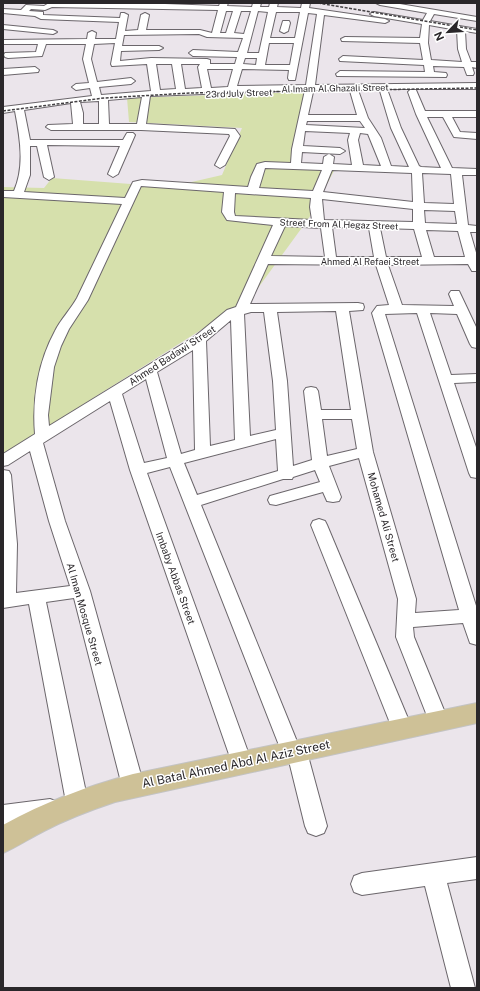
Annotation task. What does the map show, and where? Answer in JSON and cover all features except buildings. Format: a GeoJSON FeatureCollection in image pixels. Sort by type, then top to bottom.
{"type":"FeatureCollection","features":[{"type":"Feature","properties":{"kind":"main road","name":"Al Batal Ahmed Abd Al Aziz Street"},"geometry":{"type":"LineString","coordinates":[[3,840],[26,826],[70,805],[98,795],[133,786],[438,720],[477,713]]}},
{"type":"Feature","properties":{"kind":"street"},"geometry":{"type":"LineString","coordinates":[[9,3],[4,12],[40,14],[39,17],[106,14]]}},
{"type":"Feature","properties":{"kind":"street"},"geometry":{"type":"LineString","coordinates":[[313,3],[334,6],[347,24],[340,74],[340,88]]}},
{"type":"Feature","properties":{"kind":"street"},"geometry":{"type":"LineString","coordinates":[[380,3],[477,19]]}},
{"type":"Feature","properties":{"kind":"street"},"geometry":{"type":"LineString","coordinates":[[46,9],[50,5],[131,17],[143,32],[143,49]]}},
{"type":"Feature","properties":{"kind":"street"},"geometry":{"type":"LineString","coordinates":[[23,13],[35,6],[46,9],[131,17],[162,9]]}},
{"type":"Feature","properties":{"kind":"street"},"geometry":{"type":"LineString","coordinates":[[232,89],[246,36],[256,6]]}},
{"type":"Feature","properties":{"kind":"street"},"geometry":{"type":"LineString","coordinates":[[3,18],[46,24],[131,17],[162,9],[222,9],[256,6],[305,6],[347,24],[377,43],[407,38],[424,41]]}},
{"type":"Feature","properties":{"kind":"street"},"geometry":{"type":"LineString","coordinates":[[263,76],[262,56],[274,6]]}},
{"type":"Feature","properties":{"kind":"street"},"geometry":{"type":"LineString","coordinates":[[275,80],[291,85],[305,6]]}},
{"type":"Feature","properties":{"kind":"street"},"geometry":{"type":"LineString","coordinates":[[229,36],[238,8]]}},
{"type":"Feature","properties":{"kind":"street"},"geometry":{"type":"LineString","coordinates":[[207,90],[202,67],[205,48],[222,9]]}},
{"type":"Feature","properties":{"kind":"street"},"geometry":{"type":"LineString","coordinates":[[296,166],[297,149],[309,90],[320,12]]}},
{"type":"Feature","properties":{"kind":"street"},"geometry":{"type":"LineString","coordinates":[[432,12],[423,29],[426,54],[436,89]]}},
{"type":"Feature","properties":{"kind":"street"},"geometry":{"type":"LineString","coordinates":[[131,17],[117,45],[114,63],[176,62],[229,36],[246,36]]}},
{"type":"Feature","properties":{"kind":"street"},"geometry":{"type":"LineString","coordinates":[[131,17],[143,32],[169,37],[200,32],[205,48]]}},
{"type":"Feature","properties":{"kind":"street"},"geometry":{"type":"LineString","coordinates":[[319,21],[382,27],[423,29],[460,28],[477,31]]}},
{"type":"Feature","properties":{"kind":"street"},"geometry":{"type":"LineString","coordinates":[[347,24],[446,32]]}},
{"type":"Feature","properties":{"kind":"street"},"geometry":{"type":"LineString","coordinates":[[193,25],[204,26]]}},
{"type":"Feature","properties":{"kind":"street"},"geometry":{"type":"LineString","coordinates":[[3,27],[44,32],[62,32]]}},
{"type":"Feature","properties":{"kind":"street"},"geometry":{"type":"LineString","coordinates":[[268,30],[285,27],[301,31]]}},
{"type":"Feature","properties":{"kind":"street"},"geometry":{"type":"LineString","coordinates":[[377,43],[378,33],[382,27]]}},
{"type":"Feature","properties":{"kind":"street"},"geometry":{"type":"LineString","coordinates":[[343,59],[387,65],[431,75],[467,76],[467,64],[460,55],[460,28]]}},
{"type":"Feature","properties":{"kind":"street"},"geometry":{"type":"LineString","coordinates":[[7,60],[40,54],[44,32]]}},
{"type":"Feature","properties":{"kind":"street"},"geometry":{"type":"LineString","coordinates":[[3,37],[22,38],[19,48],[7,60]]}},
{"type":"Feature","properties":{"kind":"street"},"geometry":{"type":"LineString","coordinates":[[91,37],[87,59],[108,127],[99,142]]}},
{"type":"Feature","properties":{"kind":"street"},"geometry":{"type":"LineString","coordinates":[[3,42],[41,42],[73,45],[91,37],[117,45],[158,51],[205,48],[242,51],[262,56]]}},
{"type":"Feature","properties":{"kind":"street"},"geometry":{"type":"LineString","coordinates":[[156,92],[154,62],[158,51],[169,37]]}},
{"type":"Feature","properties":{"kind":"street"},"geometry":{"type":"LineString","coordinates":[[266,40],[299,41]]}},
{"type":"Feature","properties":{"kind":"street"},"geometry":{"type":"LineString","coordinates":[[182,41],[205,48],[238,67],[263,76]]}},
{"type":"Feature","properties":{"kind":"street"},"geometry":{"type":"LineString","coordinates":[[396,52],[460,55]]}},
{"type":"Feature","properties":{"kind":"street"},"geometry":{"type":"LineString","coordinates":[[7,60],[35,70]]}},
{"type":"Feature","properties":{"kind":"street"},"geometry":{"type":"LineString","coordinates":[[176,62],[181,91]]}},
{"type":"Feature","properties":{"kind":"street"},"geometry":{"type":"LineString","coordinates":[[340,74],[387,65],[428,63],[477,65]]}},
{"type":"Feature","properties":{"kind":"street"},"geometry":{"type":"LineString","coordinates":[[120,64],[131,81],[135,94]]}},
{"type":"Feature","properties":{"kind":"street"},"geometry":{"type":"LineString","coordinates":[[235,79],[263,76],[294,68]]}},
{"type":"Feature","properties":{"kind":"street","name":"Al Imam Al Ghazali Street"},"geometry":{"type":"LineString","coordinates":[[3,110],[156,92],[232,89],[263,76],[309,90],[340,88],[436,89],[477,86]]}},
{"type":"Feature","properties":{"kind":"street"},"geometry":{"type":"LineString","coordinates":[[76,87],[131,81]]}},
{"type":"Feature","properties":{"kind":"street","name":"23rd July Street"},"geometry":{"type":"LineString","coordinates":[[3,114],[20,111],[49,111],[76,103],[100,99],[309,90],[412,92],[436,89],[477,91]]}},
{"type":"Feature","properties":{"kind":"street"},"geometry":{"type":"LineString","coordinates":[[354,91],[363,118],[376,138],[387,168]]}},
{"type":"Feature","properties":{"kind":"street"},"geometry":{"type":"LineString","coordinates":[[384,92],[396,128],[416,169],[419,226],[429,261]]}},
{"type":"Feature","properties":{"kind":"street"},"geometry":{"type":"LineString","coordinates":[[412,92],[429,132],[452,171],[464,228],[475,263]]}},
{"type":"Feature","properties":{"kind":"street"},"geometry":{"type":"LineString","coordinates":[[113,174],[126,143],[137,127],[146,97]]}},
{"type":"Feature","properties":{"kind":"street"},"geometry":{"type":"LineString","coordinates":[[70,142],[76,127],[78,113],[76,103]]}},
{"type":"Feature","properties":{"kind":"street"},"geometry":{"type":"LineString","coordinates":[[18,194],[23,184],[26,171],[24,138],[20,111]]}},
{"type":"Feature","properties":{"kind":"street"},"geometry":{"type":"LineString","coordinates":[[43,130],[49,111]]}},
{"type":"Feature","properties":{"kind":"street"},"geometry":{"type":"LineString","coordinates":[[422,118],[477,114]]}},
{"type":"Feature","properties":{"kind":"street"},"geometry":{"type":"LineString","coordinates":[[447,117],[455,132],[459,136],[477,136]]}},
{"type":"Feature","properties":{"kind":"street"},"geometry":{"type":"LineString","coordinates":[[303,118],[363,118]]}},
{"type":"Feature","properties":{"kind":"street"},"geometry":{"type":"LineString","coordinates":[[24,138],[43,130],[76,127],[137,127],[232,131],[235,136],[220,165]]}},
{"type":"Feature","properties":{"kind":"street"},"geometry":{"type":"LineString","coordinates":[[300,133],[351,137],[372,131]]}},
{"type":"Feature","properties":{"kind":"street"},"geometry":{"type":"LineString","coordinates":[[429,132],[455,132]]}},
{"type":"Feature","properties":{"kind":"street"},"geometry":{"type":"LineString","coordinates":[[300,133],[322,139]]}},
{"type":"Feature","properties":{"kind":"street"},"geometry":{"type":"LineString","coordinates":[[351,137],[358,168]]}},
{"type":"Feature","properties":{"kind":"street"},"geometry":{"type":"LineString","coordinates":[[24,138],[42,143],[126,143]]}},
{"type":"Feature","properties":{"kind":"street"},"geometry":{"type":"LineString","coordinates":[[42,143],[49,178]]}},
{"type":"Feature","properties":{"kind":"street"},"geometry":{"type":"LineString","coordinates":[[297,149],[340,151]]}},
{"type":"Feature","properties":{"kind":"street"},"geometry":{"type":"LineString","coordinates":[[253,190],[256,177],[262,165],[296,166],[329,162],[358,168],[477,172]]}},
{"type":"Feature","properties":{"kind":"street"},"geometry":{"type":"LineString","coordinates":[[329,162],[315,204],[331,261]]}},
{"type":"Feature","properties":{"kind":"street","name":"Al Iman Mosque Street"},"geometry":{"type":"LineString","coordinates":[[133,786],[81,591],[57,521],[39,440],[47,367],[62,329],[82,300],[137,184],[142,183],[230,189]]}},
{"type":"Feature","properties":{"kind":"street"},"geometry":{"type":"LineString","coordinates":[[230,189],[317,195],[390,203],[396,205],[461,208]]}},
{"type":"Feature","properties":{"kind":"street","name":"Street From Al Hegaz Street"},"geometry":{"type":"LineString","coordinates":[[230,189],[228,212],[231,218],[280,223],[322,225],[419,226],[477,229]]}},
{"type":"Feature","properties":{"kind":"street"},"geometry":{"type":"LineString","coordinates":[[3,194],[129,201]]}},
{"type":"Feature","properties":{"kind":"street"},"geometry":{"type":"LineString","coordinates":[[390,203],[393,226]]}},
{"type":"Feature","properties":{"kind":"street"},"geometry":{"type":"LineString","coordinates":[[361,205],[370,226],[397,309]]}},
{"type":"Feature","properties":{"kind":"street"},"geometry":{"type":"LineString","coordinates":[[243,443],[240,310],[280,223]]}},
{"type":"Feature","properties":{"kind":"street","name":"Ahmed Al Refaei Street"},"geometry":{"type":"LineString","coordinates":[[264,260],[429,261],[475,263]]}},
{"type":"Feature","properties":{"kind":"street"},"geometry":{"type":"LineString","coordinates":[[455,294],[477,344]]}},
{"type":"Feature","properties":{"kind":"street","name":"Mohamed Ali Street"},"geometry":{"type":"LineString","coordinates":[[342,307],[365,452],[407,599],[408,607],[404,621],[405,637],[438,720]]}},
{"type":"Feature","properties":{"kind":"street"},"geometry":{"type":"LineString","coordinates":[[240,310],[270,308],[358,307]]}},
{"type":"Feature","properties":{"kind":"street"},"geometry":{"type":"LineString","coordinates":[[270,308],[280,380],[286,475]]}},
{"type":"Feature","properties":{"kind":"street"},"geometry":{"type":"LineString","coordinates":[[461,310],[382,309],[378,312],[477,638]]}},
{"type":"Feature","properties":{"kind":"street","name":"Ahmed Badawi Street"},"geometry":{"type":"LineString","coordinates":[[3,461],[199,340],[228,316],[240,310]]}},
{"type":"Feature","properties":{"kind":"street"},"geometry":{"type":"LineString","coordinates":[[422,310],[477,472]]}},
{"type":"Feature","properties":{"kind":"street"},"geometry":{"type":"LineString","coordinates":[[199,340],[203,453]]}},
{"type":"Feature","properties":{"kind":"street"},"geometry":{"type":"LineString","coordinates":[[150,370],[176,460],[294,752],[316,826]]}},
{"type":"Feature","properties":{"kind":"street"},"geometry":{"type":"LineString","coordinates":[[446,379],[477,378]]}},
{"type":"Feature","properties":{"kind":"street"},"geometry":{"type":"LineString","coordinates":[[276,500],[331,491],[320,463],[311,391]]}},
{"type":"Feature","properties":{"kind":"street","name":"Imbaby Abbas Street"},"geometry":{"type":"LineString","coordinates":[[114,392],[138,470],[242,763]]}},
{"type":"Feature","properties":{"kind":"street"},"geometry":{"type":"LineString","coordinates":[[313,415],[359,414]]}},
{"type":"Feature","properties":{"kind":"street"},"geometry":{"type":"LineString","coordinates":[[138,470],[284,432]]}},
{"type":"Feature","properties":{"kind":"street"},"geometry":{"type":"LineString","coordinates":[[192,502],[286,475],[320,463],[365,452]]}},
{"type":"Feature","properties":{"kind":"street"},"geometry":{"type":"LineString","coordinates":[[3,475],[9,544],[5,601],[81,591]]}},
{"type":"Feature","properties":{"kind":"street"},"geometry":{"type":"LineString","coordinates":[[319,525],[402,728]]}},
{"type":"Feature","properties":{"kind":"street"},"geometry":{"type":"LineString","coordinates":[[3,815],[70,805],[36,597]]}},
{"type":"Feature","properties":{"kind":"street"},"geometry":{"type":"LineString","coordinates":[[404,621],[470,616]]}},
{"type":"Feature","properties":{"kind":"street"},"geometry":{"type":"LineString","coordinates":[[362,884],[477,868]]}},
{"type":"Feature","properties":{"kind":"street"},"geometry":{"type":"LineString","coordinates":[[433,874],[462,988]]}},
{"type":"Feature","properties":{"kind":"green space"},"geometry":{"type":"Polygon","coordinates":[[[305,92],[291,166],[335,169],[309,218],[250,299],[3,455],[3,187],[44,188],[52,178],[170,187],[222,175],[242,128],[129,122],[127,98],[305,92]]]}},
{"type":"Feature","properties":{"kind":"railway"},"geometry":{"type":"LineString","coordinates":[[318,3],[477,30]]}},
{"type":"Feature","properties":{"kind":"railway"},"geometry":{"type":"LineString","coordinates":[[3,111],[104,98],[191,93],[477,88]]}}]}
